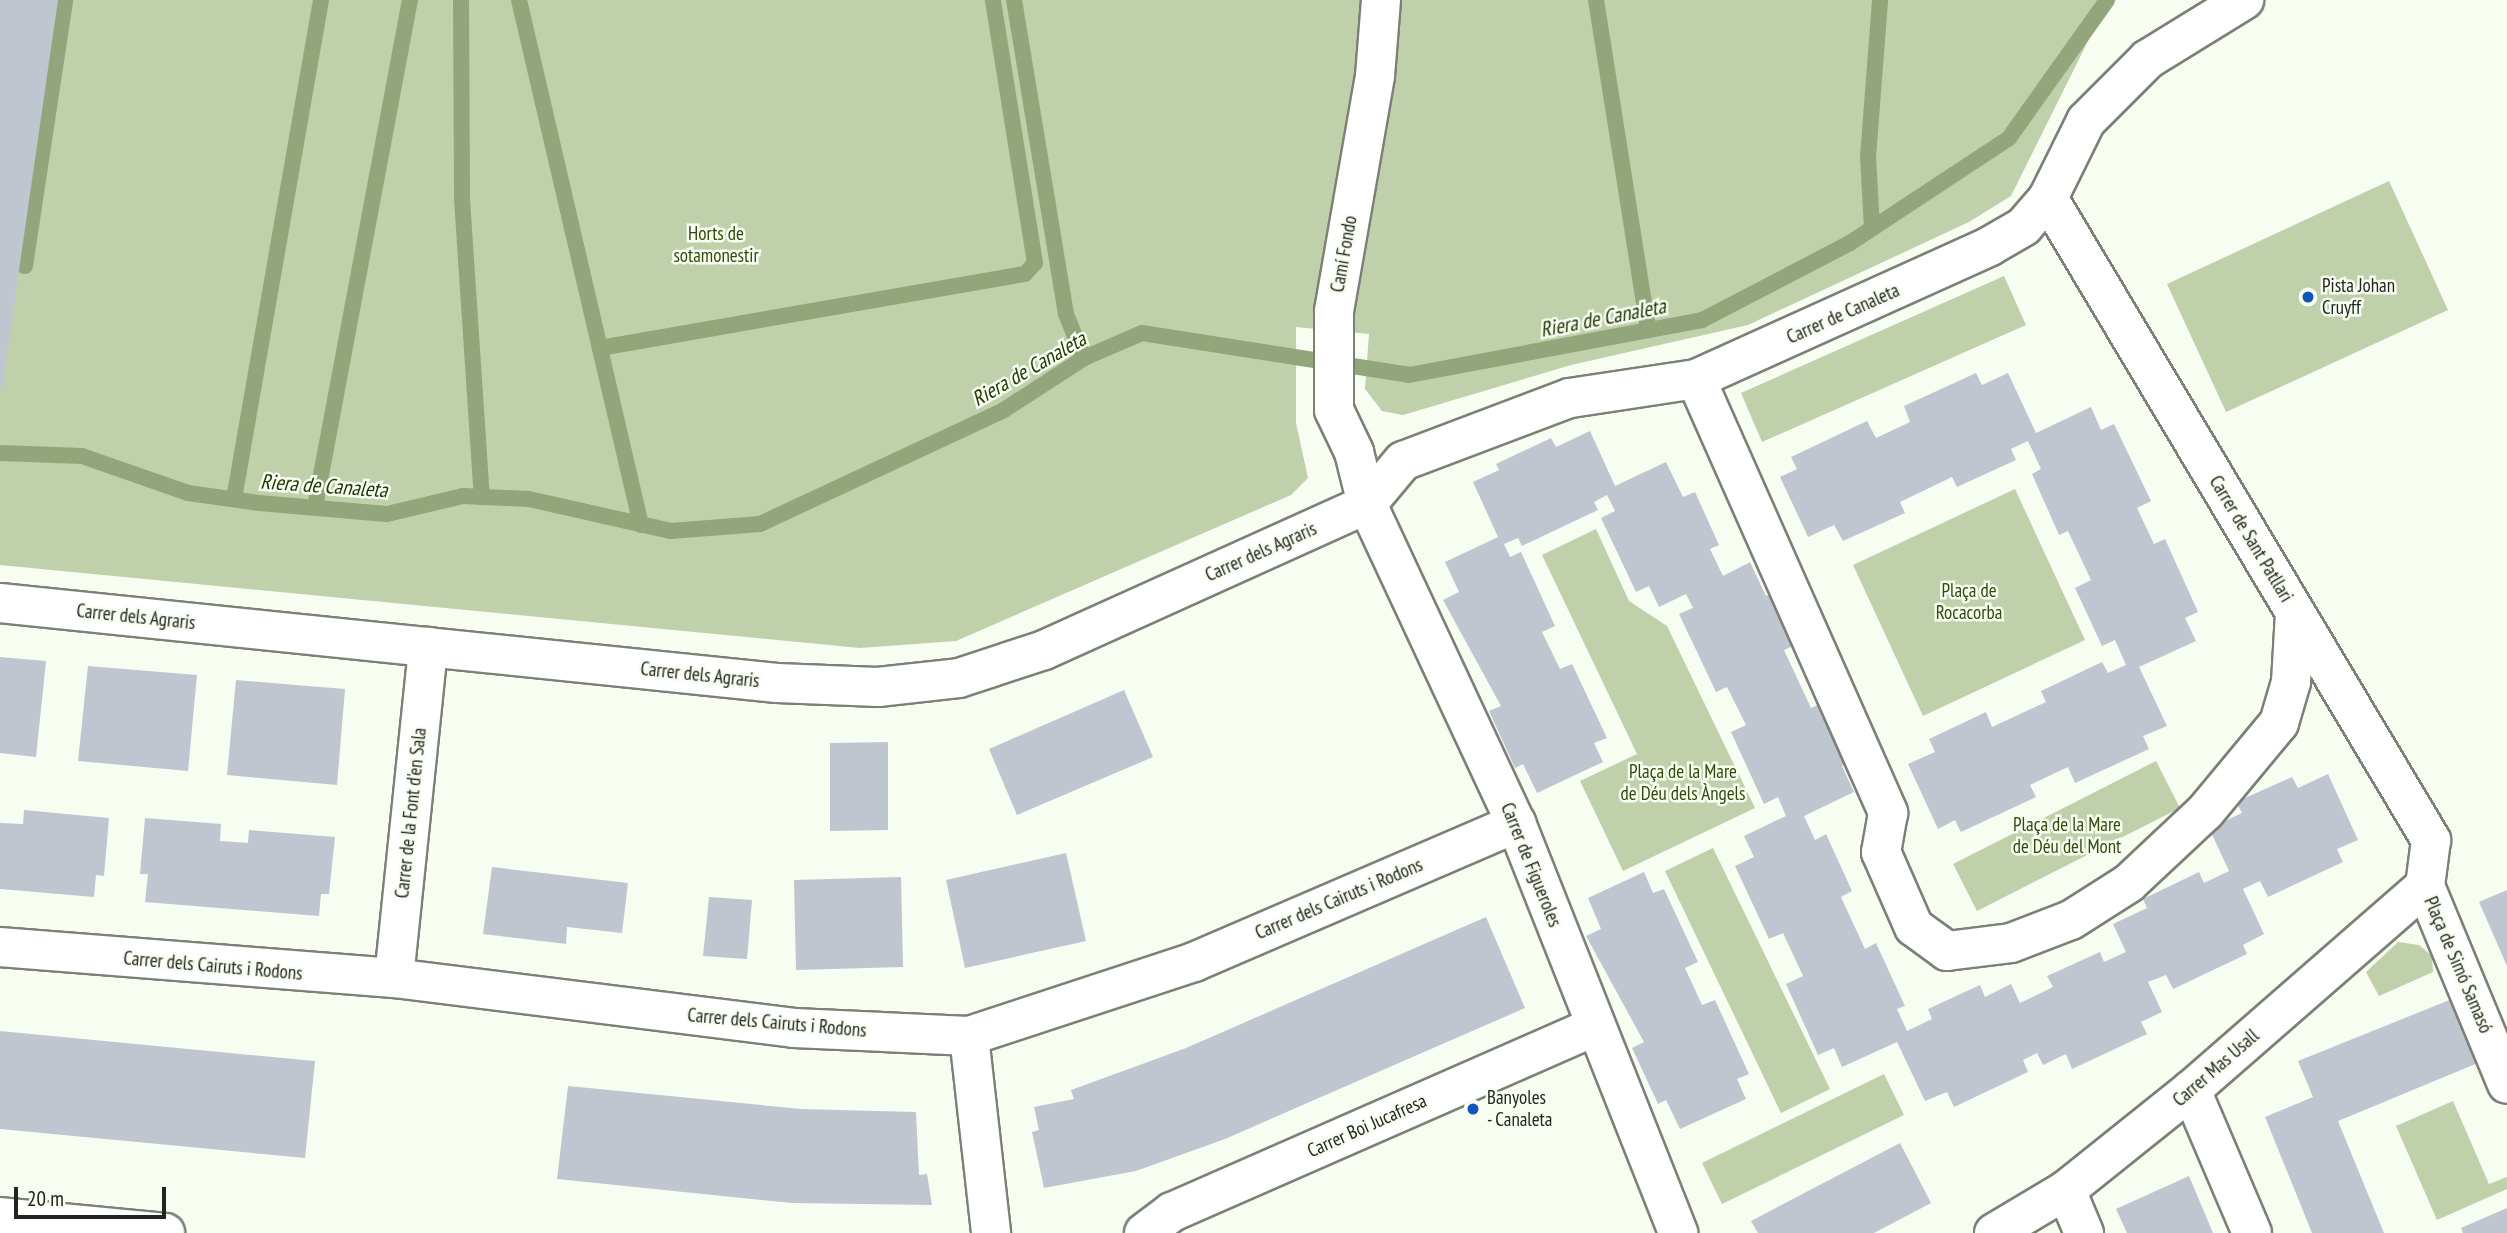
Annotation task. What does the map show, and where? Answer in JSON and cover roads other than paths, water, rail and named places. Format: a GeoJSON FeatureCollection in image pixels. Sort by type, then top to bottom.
{"type":"FeatureCollection","features":[{"type":"Feature","properties":{"kind":"street","name":"Camí Fondo"},"geometry":{"type":"LineString","coordinates":[[1367,504],[1354,452],[1334,410],[1334,311],[1375,76],[1381,0]]}},
{"type":"Feature","properties":{"kind":"street","name":"Carrer de Canaleta"},"geometry":{"type":"LineString","coordinates":[[1367,504],[1403,461],[1558,403],[1696,379],[1990,246],[2024,226],[2048,198],[2086,121],[2148,59],[2244,0]]}},
{"type":"Feature","properties":{"kind":"street","name":"Carrer de Sant Patllari"},"geometry":{"type":"LineString","coordinates":[[2048,198],[2431,840],[2424,886]]}},
{"type":"Feature","properties":{"kind":"street"},"geometry":{"type":"LineString","coordinates":[[1696,379],[1888,813],[1881,852],[1914,927],[1947,951],[2011,943],[2071,920],[2129,883],[2204,812],[2280,723],[2291,682],[2295,613]]}},
{"type":"Feature","properties":{"kind":"street","name":"Carrer dels Agraris"},"geometry":{"type":"LineString","coordinates":[[0,603],[778,683],[878,687],[959,678],[1044,650],[1367,504]]}},
{"type":"Feature","properties":{"kind":"street","name":"Carrer de Figueroles"},"geometry":{"type":"LineString","coordinates":[[1367,504],[1516,823],[1594,1027],[1678,1233]]}},
{"type":"Feature","properties":{"kind":"street","name":"Carrer de la Font d'en Sala"},"geometry":{"type":"LineString","coordinates":[[394,978],[428,647]]}},
{"type":"Feature","properties":{"kind":"street","name":"Carrer dels Cairuts i Rodons"},"geometry":{"type":"LineString","coordinates":[[0,947],[394,978],[794,1028],[969,1036],[1194,962],[1516,823]]}},
{"type":"Feature","properties":{"kind":"street","name":"Plaça de Simó Samasó"},"geometry":{"type":"LineString","coordinates":[[2424,886],[2507,1084]]}},
{"type":"Feature","properties":{"kind":"street","name":"Carrer Mas Usall"},"geometry":{"type":"LineString","coordinates":[[1994,1233],[2066,1190],[2191,1090],[2424,886]]}},
{"type":"Feature","properties":{"kind":"street","name":"Carrer Boi Jucafresa"},"geometry":{"type":"LineString","coordinates":[[1144,1233],[1172,1212],[1594,1027]]}},
{"type":"Feature","properties":{"kind":"street"},"geometry":{"type":"LineString","coordinates":[[969,1036],[991,1233]]}},
{"type":"Feature","properties":{"kind":"street"},"geometry":{"type":"LineString","coordinates":[[2191,1090],[2252,1233]]}},
{"type":"Feature","properties":{"kind":"street"},"geometry":{"type":"LineString","coordinates":[[2066,1190],[2084,1233]]}},
{"type":"Feature","properties":{"kind":"street"},"geometry":{"type":"LineString","coordinates":[[0,1217],[165,1233]]}},
{"type":"Feature","properties":{"kind":"waterway"},"geometry":{"type":"LineString","coordinates":[[19,264],[25,266],[65,0]]}},
{"type":"Feature","properties":{"kind":"waterway"},"geometry":{"type":"LineString","coordinates":[[234,499],[321,0]]}},
{"type":"Feature","properties":{"kind":"waterway"},"geometry":{"type":"LineString","coordinates":[[315,507],[410,0]]}},
{"type":"Feature","properties":{"kind":"waterway"},"geometry":{"type":"LineString","coordinates":[[461,0],[462,199],[482,497]]}},
{"type":"Feature","properties":{"kind":"waterway"},"geometry":{"type":"LineString","coordinates":[[519,0],[641,525]]}},
{"type":"Feature","properties":{"kind":"waterway"},"geometry":{"type":"LineString","coordinates":[[600,348],[1025,274],[1035,263],[993,0]]}},
{"type":"Feature","properties":{"kind":"waterway"},"geometry":{"type":"LineString","coordinates":[[1014,0],[1066,314],[1084,358]]}},
{"type":"Feature","properties":{"kind":"waterway"},"geometry":{"type":"LineString","coordinates":[[1596,0],[1648,330]]}},
{"type":"Feature","properties":{"kind":"waterway"},"geometry":{"type":"LineString","coordinates":[[1872,228],[1868,157],[1880,0]]}},
{"type":"Feature","properties":{"kind":"waterway","name":"Riera de Canaleta"},"geometry":{"type":"LineString","coordinates":[[0,453],[82,456],[188,493],[259,503],[387,514],[463,496],[529,499],[671,531],[760,524],[1004,410],[1084,358],[1142,333],[1409,375],[1702,320],[1850,243],[2009,138],[2107,0]]}},
{"type":"Feature","properties":{"kind":"place","name":"Pista Johan Cruyff"},"geometry":{"type":"Point","coordinates":[2308,297]}},
{"type":"Feature","properties":{"kind":"place","name":"Banyoles - Canaleta"},"geometry":{"type":"Point","coordinates":[1473,1109]}},
{"type":"Feature","properties":{"kind":"park label","name":"Horts de sotamonestir"},"geometry":{"type":"Point","coordinates":[716,245]}},
{"type":"Feature","properties":{"kind":"park label","name":"Plaça de Rocacorba"},"geometry":{"type":"Point","coordinates":[1969,602]}},
{"type":"Feature","properties":{"kind":"park label","name":"Plaça de la Mare de Déu dels Àngels"},"geometry":{"type":"Point","coordinates":[1683,783]}},
{"type":"Feature","properties":{"kind":"park label","name":"Plaça de la Mare de Déu del Mont"},"geometry":{"type":"Point","coordinates":[2067,836]}}]}
